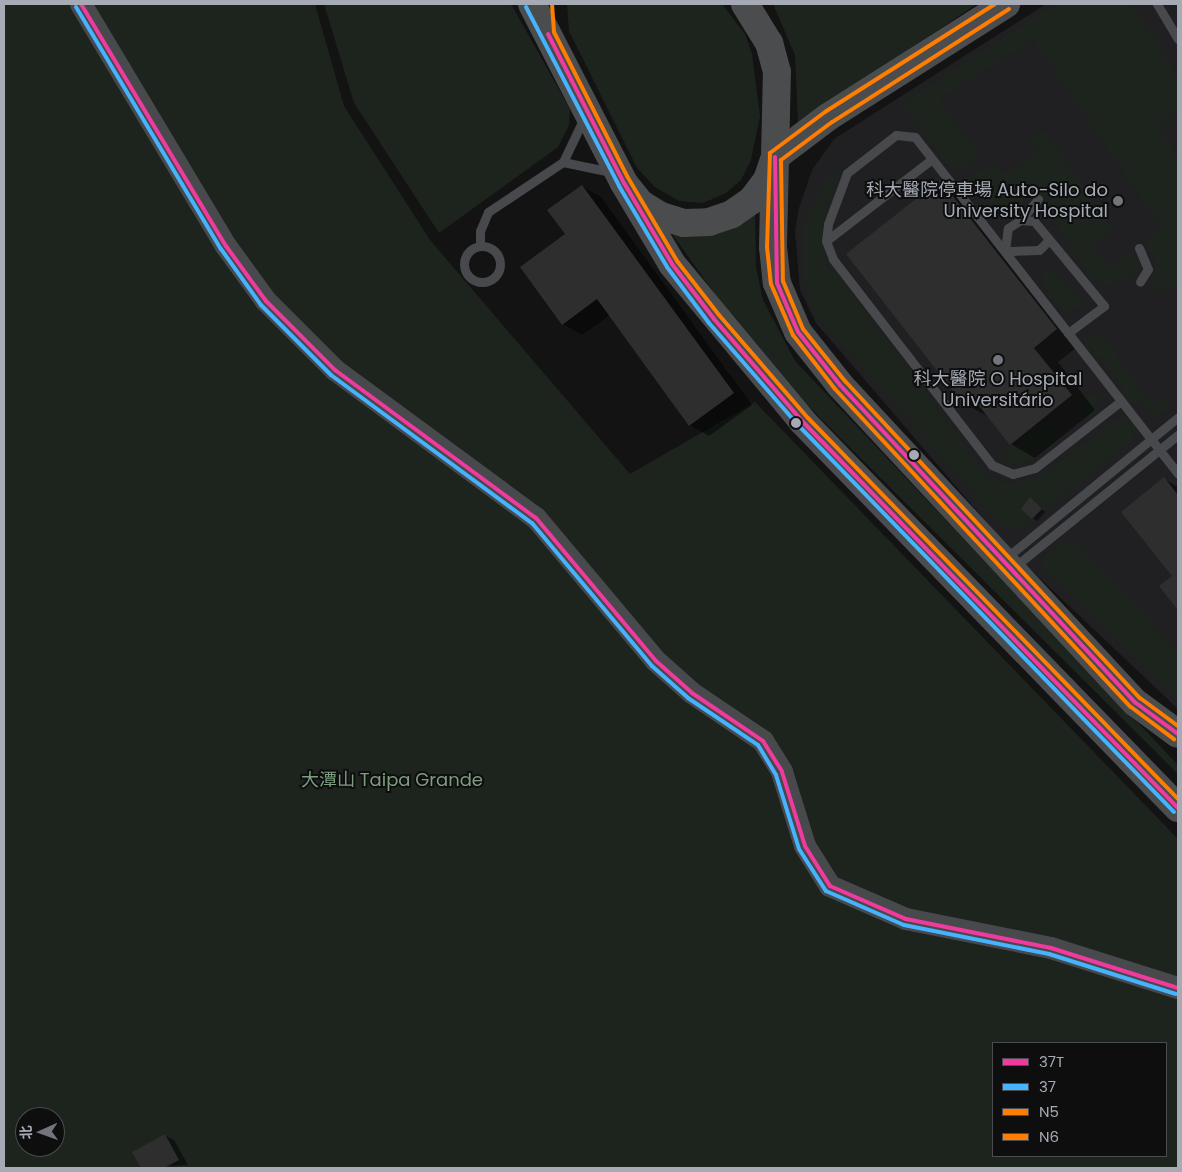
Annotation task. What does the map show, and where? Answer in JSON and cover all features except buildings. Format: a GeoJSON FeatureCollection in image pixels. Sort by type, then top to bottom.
{"type":"FeatureCollection","features":[{"type":"Feature","properties":{"kind":"main road"},"geometry":{"type":"LineString","coordinates":[[532,4],[623,181],[672,264],[802,422],[1178,808]]}},
{"type":"Feature","properties":{"kind":"main road"},"geometry":{"type":"LineString","coordinates":[[546,4],[548,34]]}},
{"type":"Feature","properties":{"kind":"main road"},"geometry":{"type":"LineString","coordinates":[[745,4],[769,43],[777,72],[773,247],[777,283],[798,332],[840,385],[1178,746]]}},
{"type":"Feature","properties":{"kind":"main road"},"geometry":{"type":"LineString","coordinates":[[623,181],[640,202],[660,216],[684,223],[709,222],[732,214],[752,200],[767,180],[775,157],[845,106],[1006,4]]}},
{"type":"Feature","properties":{"kind":"main road"},"geometry":{"type":"LineString","coordinates":[[1136,703],[1178,734]]}},
{"type":"Feature","properties":{"kind":"main road"},"geometry":{"type":"LineString","coordinates":[[1102,731],[1178,801]]}},
{"type":"Feature","properties":{"kind":"street"},"geometry":{"type":"LineString","coordinates":[[81,4],[226,246],[266,301],[335,370],[536,518],[656,661],[692,693],[762,741],[782,772],[804,846],[830,886],[913,921],[1052,948],[1178,988]]}},
{"type":"Feature","properties":{"kind":"lane"},"geometry":{"type":"LineString","coordinates":[[1157,4],[1178,39]]}},
{"type":"Feature","properties":{"kind":"lane"},"geometry":{"type":"LineString","coordinates":[[480,246],[480,231],[488,212],[563,162],[582,127],[586,108]]}},
{"type":"Feature","properties":{"kind":"lane"},"geometry":{"type":"LineString","coordinates":[[1121,400],[1035,468],[1024,473],[1002,471],[838,266],[826,241],[832,206],[847,173],[896,135],[915,137],[1151,438],[1178,474]]}},
{"type":"Feature","properties":{"kind":"lane"},"geometry":{"type":"LineString","coordinates":[[826,241],[932,159]]}},
{"type":"Feature","properties":{"kind":"lane"},"geometry":{"type":"LineString","coordinates":[[563,162],[607,170],[623,181]]}},
{"type":"Feature","properties":{"kind":"lane"},"geometry":{"type":"LineString","coordinates":[[1005,251],[1008,228],[1020,220],[1038,199]]}},
{"type":"Feature","properties":{"kind":"lane"},"geometry":{"type":"LineString","coordinates":[[1020,220],[1039,224],[1047,242],[1065,256],[1104,306],[1068,333]]}},
{"type":"Feature","properties":{"kind":"lane"},"geometry":{"type":"LineString","coordinates":[[1005,251],[1039,250],[1047,242]]}},
{"type":"Feature","properties":{"kind":"lane"},"geometry":{"type":"LineString","coordinates":[[480,246],[492,249],[500,265],[496,276],[485,283],[474,281],[463,267],[466,255],[480,246]]}},
{"type":"Feature","properties":{"kind":"lane"},"geometry":{"type":"LineString","coordinates":[[1138,248],[1148,270],[1140,282]]}},
{"type":"Feature","properties":{"kind":"lane"},"geometry":{"type":"LineString","coordinates":[[1008,564],[1151,438],[1178,417]]}},
{"type":"Feature","properties":{"kind":"lane"},"geometry":{"type":"LineString","coordinates":[[1008,564],[1178,435]]}},
{"type":"Feature","properties":{"kind":"shaded area"},"geometry":{"type":"Polygon","coordinates":[[[1046,4],[1178,4],[1178,709],[1013,553],[816,323],[800,290],[795,231],[799,208],[812,170],[834,139],[1046,4]]]}},
{"type":"Feature","properties":{"kind":"green space","name":"大潭山 Taipa Grande"},"geometry":{"type":"Polygon","coordinates":[[[4,4],[315,4],[344,106],[430,240],[630,474],[755,402],[1178,839],[1178,1168],[4,1168],[4,4]]]}},
{"type":"Feature","properties":{"kind":"green space"},"geometry":{"type":"Polygon","coordinates":[[[324,4],[511,4],[570,109],[569,125],[558,147],[439,233],[354,103],[324,4]]]}},
{"type":"Feature","properties":{"kind":"green space"},"geometry":{"type":"Polygon","coordinates":[[[567,4],[722,4],[745,34],[752,54],[760,116],[751,160],[741,180],[726,193],[703,203],[679,201],[655,187],[637,168],[569,31],[567,4]]]}},
{"type":"Feature","properties":{"kind":"green space"},"geometry":{"type":"Polygon","coordinates":[[[773,4],[977,4],[798,123],[795,55],[773,4]]]}},
{"type":"Feature","properties":{"kind":"green space"},"geometry":{"type":"Polygon","coordinates":[[[1055,4],[1132,4],[1178,77],[1178,110],[1159,127],[1178,158],[1178,293],[1172,284],[1158,294],[1153,287],[1155,259],[1145,241],[1162,228],[1033,40],[939,99],[980,157],[963,169],[955,170],[945,163],[901,104],[1055,4]]]}},
{"type":"Feature","properties":{"kind":"green space"},"geometry":{"type":"Polygon","coordinates":[[[1044,130],[1112,228],[1092,245],[1109,267],[1130,253],[1140,263],[1138,270],[1110,287],[1091,278],[1036,192],[1000,217],[969,177],[995,161],[1004,174],[1039,152],[1030,138],[1044,130]]]}},
{"type":"Feature","properties":{"kind":"green space"},"geometry":{"type":"Polygon","coordinates":[[[844,166],[825,210],[825,257],[988,477],[1010,484],[1038,478],[1114,421],[1133,421],[1136,428],[1131,441],[1027,524],[1013,529],[1000,524],[813,312],[803,274],[803,224],[825,180],[844,166]]]}},
{"type":"Feature","properties":{"kind":"green space"},"geometry":{"type":"Polygon","coordinates":[[[755,204],[756,267],[763,300],[795,361],[1178,765],[1178,774],[762,360],[670,231],[755,204]]]}},
{"type":"Feature","properties":{"kind":"green space"},"geometry":{"type":"Polygon","coordinates":[[[1052,267],[1082,304],[1065,315],[1044,286],[1043,274],[1052,267]]]}},
{"type":"Feature","properties":{"kind":"green space"},"geometry":{"type":"Polygon","coordinates":[[[1100,332],[1152,404],[1164,396],[1172,407],[1154,419],[1137,401],[1129,405],[1120,395],[1124,389],[1101,356],[1092,360],[1083,344],[1100,332]]]}},
{"type":"Feature","properties":{"kind":"green space"},"geometry":{"type":"Polygon","coordinates":[[[1084,394],[1092,394],[1099,401],[1099,409],[1092,416],[1084,416],[1077,409],[1077,401],[1084,394]]]}},
{"type":"Feature","properties":{"kind":"green space"},"geometry":{"type":"Polygon","coordinates":[[[1044,421],[1056,429],[1054,442],[1020,467],[999,457],[1044,421]]]}},
{"type":"Feature","properties":{"kind":"green space"},"geometry":{"type":"Polygon","coordinates":[[[1062,542],[1079,544],[1178,651],[1178,699],[1043,569],[1044,558],[1062,542]]]}},
{"type":"Feature","properties":{"kind":"transit line","name":"37T"},"geometry":{"type":"LineString","coordinates":[[81,4],[226,246],[266,301],[335,370],[536,518],[656,661],[692,693],[763,741],[782,772],[805,846],[830,886],[906,919],[1051,948],[1178,988]]}},
{"type":"Feature","properties":{"kind":"transit line","name":"N5"},"geometry":{"type":"LineString","coordinates":[[552,4],[554,32],[627,176],[677,261],[719,315],[808,418],[1178,799]]}},
{"type":"Feature","properties":{"kind":"transit line","name":"N6"},"geometry":{"type":"LineString","coordinates":[[995,4],[825,112],[770,153],[767,247],[771,284],[793,335],[835,389],[1131,707],[1174,739]]}},
{"type":"Feature","properties":{"kind":"transit line","name":"37"},"geometry":{"type":"LineString","coordinates":[[76,7],[221,249],[261,305],[331,375],[532,523],[652,666],[688,698],[758,745],[776,775],[799,849],[826,891],[904,925],[1049,954],[1176,994]]}},
{"type":"Feature","properties":{"kind":"transit line","name":"37"},"geometry":{"type":"LineString","coordinates":[[526,7],[619,186],[667,267],[709,323],[799,426],[1174,812]]}},
{"type":"Feature","properties":{"kind":"transit line","name":"N5"},"geometry":{"type":"LineString","coordinates":[[1009,9],[832,122],[781,160],[783,281],[803,329],[845,381],[1140,698],[1178,726]]}},
{"type":"Feature","properties":{"kind":"transit line","name":"37T"},"geometry":{"type":"LineString","coordinates":[[548,34],[624,183],[672,264],[714,319],[803,422],[1178,808]]}},
{"type":"Feature","properties":{"kind":"transit line","name":"37T"},"geometry":{"type":"LineString","coordinates":[[775,157],[777,283],[798,332],[840,385],[1136,703],[1178,734]]}},
{"type":"Feature","properties":{"kind":"place","name":"科大醫院停車場 Auto-Silo do University Hospital"},"geometry":{"type":"Point","coordinates":[1118,201]}},
{"type":"Feature","properties":{"kind":"place","name":"科大醫院 O Hospital Universitário"},"geometry":{"type":"Point","coordinates":[998,360]}}]}
